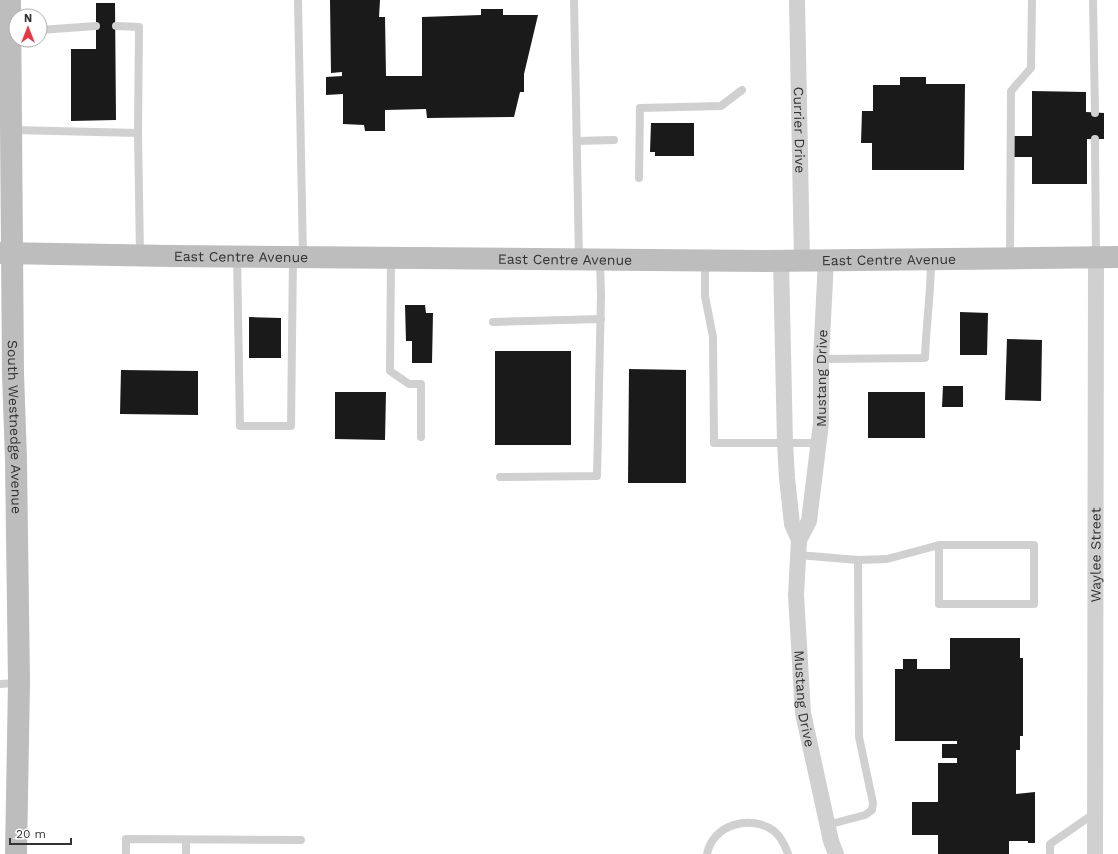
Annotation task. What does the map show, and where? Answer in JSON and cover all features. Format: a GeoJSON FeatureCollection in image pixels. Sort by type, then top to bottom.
{"type":"FeatureCollection","features":[{"type":"Feature","properties":{"kind":"main road","name":"South Westnedge Avenue"},"geometry":{"type":"LineString","coordinates":[[13,48],[13,130],[6,253],[13,373],[16,460],[10,683],[16,854]]}},
{"type":"Feature","properties":{"kind":"main road","name":"East Centre Avenue"},"geometry":{"type":"LineString","coordinates":[[6,253],[236,257],[791,261],[1118,257]]}},
{"type":"Feature","properties":{"kind":"street","name":"Currier Drive"},"geometry":{"type":"LineString","coordinates":[[791,261],[797,0]]}},
{"type":"Feature","properties":{"kind":"street","name":"Waylee Street"},"geometry":{"type":"LineString","coordinates":[[1095,854],[1096,257]]}},
{"type":"Feature","properties":{"kind":"street","name":"Mustang Drive"},"geometry":{"type":"LineString","coordinates":[[798,548],[809,521],[821,423],[821,359],[826,260]]}},
{"type":"Feature","properties":{"kind":"street","name":"Mustang Drive"},"geometry":{"type":"LineString","coordinates":[[791,261],[785,443],[792,524],[798,548],[796,595],[803,713],[827,825],[836,854]]}},
{"type":"Feature","properties":{"kind":"lane"},"geometry":{"type":"LineString","coordinates":[[236,257],[240,426],[291,426],[298,257],[298,0]]}},
{"type":"Feature","properties":{"kind":"lane"},"geometry":{"type":"LineString","coordinates":[[500,477],[597,476],[601,319],[590,260],[577,141],[574,0]]}},
{"type":"Feature","properties":{"kind":"lane"},"geometry":{"type":"LineString","coordinates":[[1010,258],[1011,91],[1031,68],[1032,0]]}},
{"type":"Feature","properties":{"kind":"lane"},"geometry":{"type":"LineString","coordinates":[[1093,0],[1095,113]]}},
{"type":"Feature","properties":{"kind":"lane"},"geometry":{"type":"LineString","coordinates":[[48,29],[96,26]]}},
{"type":"Feature","properties":{"kind":"lane"},"geometry":{"type":"LineString","coordinates":[[116,26],[139,27],[138,133],[140,256]]}},
{"type":"Feature","properties":{"kind":"lane"},"geometry":{"type":"LineString","coordinates":[[639,178],[640,108],[721,106],[742,90]]}},
{"type":"Feature","properties":{"kind":"lane"},"geometry":{"type":"LineString","coordinates":[[13,130],[138,133]]}},
{"type":"Feature","properties":{"kind":"lane"},"geometry":{"type":"LineString","coordinates":[[1095,139],[1096,257]]}},
{"type":"Feature","properties":{"kind":"lane"},"geometry":{"type":"LineString","coordinates":[[577,141],[614,140]]}},
{"type":"Feature","properties":{"kind":"lane"},"geometry":{"type":"LineString","coordinates":[[390,258],[390,371],[409,384],[421,384],[421,437]]}},
{"type":"Feature","properties":{"kind":"lane"},"geometry":{"type":"LineString","coordinates":[[821,359],[925,358],[926,330],[931,293],[931,259]]}},
{"type":"Feature","properties":{"kind":"lane"},"geometry":{"type":"LineString","coordinates":[[706,260],[706,296],[713,337],[714,443],[818,443]]}},
{"type":"Feature","properties":{"kind":"lane"},"geometry":{"type":"LineString","coordinates":[[493,322],[601,319]]}},
{"type":"Feature","properties":{"kind":"lane"},"geometry":{"type":"LineString","coordinates":[[798,548],[858,560],[887,559],[939,545],[1034,545],[1034,604],[939,604],[939,545]]}},
{"type":"Feature","properties":{"kind":"lane"},"geometry":{"type":"LineString","coordinates":[[827,825],[865,815],[872,810],[874,803],[859,737],[858,560]]}},
{"type":"Feature","properties":{"kind":"lane"},"geometry":{"type":"LineString","coordinates":[[1050,854],[1050,844],[1095,813]]}},
{"type":"Feature","properties":{"kind":"lane"},"geometry":{"type":"LineString","coordinates":[[708,854],[714,840],[724,830],[736,824],[750,822],[763,825],[775,832],[784,842],[788,854]]}},
{"type":"Feature","properties":{"kind":"lane"},"geometry":{"type":"LineString","coordinates":[[126,854],[126,839],[302,840]]}},
{"type":"Feature","properties":{"kind":"lane"},"geometry":{"type":"LineString","coordinates":[[186,840],[186,854]]}},
{"type":"Feature","properties":{"kind":"building"},"geometry":{"type":"Polygon","coordinates":[[[330,0],[380,0],[379,17],[385,17],[386,76],[422,76],[422,17],[481,15],[481,9],[503,9],[503,15],[538,15],[524,74],[524,92],[520,92],[514,117],[427,118],[426,109],[385,110],[385,131],[365,131],[364,125],[343,124],[343,94],[326,95],[326,77],[342,76],[342,72],[331,73],[330,0]]]}},
{"type":"Feature","properties":{"kind":"building"},"geometry":{"type":"Polygon","coordinates":[[[96,3],[115,3],[116,120],[71,121],[71,49],[96,49],[96,3]]]}},
{"type":"Feature","properties":{"kind":"building"},"geometry":{"type":"Polygon","coordinates":[[[900,77],[926,77],[926,84],[965,84],[964,170],[872,170],[872,143],[861,143],[862,111],[873,111],[873,85],[900,85],[900,77]]]}},
{"type":"Feature","properties":{"kind":"building"},"geometry":{"type":"Polygon","coordinates":[[[1032,91],[1086,92],[1086,112],[1104,113],[1104,139],[1087,139],[1087,184],[1032,184],[1032,157],[1014,157],[1014,136],[1032,136],[1032,91]]]}},
{"type":"Feature","properties":{"kind":"building"},"geometry":{"type":"Polygon","coordinates":[[[651,123],[694,123],[694,156],[655,156],[655,152],[650,152],[651,123]]]}},
{"type":"Feature","properties":{"kind":"building"},"geometry":{"type":"Polygon","coordinates":[[[405,305],[425,305],[426,313],[433,313],[432,363],[412,363],[412,341],[406,341],[405,305]]]}},
{"type":"Feature","properties":{"kind":"building"},"geometry":{"type":"Polygon","coordinates":[[[960,312],[988,313],[987,355],[960,355],[960,312]]]}},
{"type":"Feature","properties":{"kind":"building"},"geometry":{"type":"Polygon","coordinates":[[[249,317],[281,318],[281,358],[249,358],[249,317]]]}},
{"type":"Feature","properties":{"kind":"building"},"geometry":{"type":"Polygon","coordinates":[[[1007,339],[1042,340],[1041,401],[1005,400],[1007,339]]]}},
{"type":"Feature","properties":{"kind":"building"},"geometry":{"type":"Polygon","coordinates":[[[495,351],[571,351],[571,445],[495,445],[495,351]]]}},
{"type":"Feature","properties":{"kind":"building"},"geometry":{"type":"Polygon","coordinates":[[[629,369],[686,370],[686,483],[628,483],[629,369]]]}},
{"type":"Feature","properties":{"kind":"building"},"geometry":{"type":"Polygon","coordinates":[[[121,370],[198,371],[198,415],[120,414],[121,370]]]}},
{"type":"Feature","properties":{"kind":"building"},"geometry":{"type":"Polygon","coordinates":[[[943,386],[963,386],[963,407],[942,407],[943,386]]]}},
{"type":"Feature","properties":{"kind":"building"},"geometry":{"type":"Polygon","coordinates":[[[335,392],[386,392],[385,440],[335,439],[335,392]]]}},
{"type":"Feature","properties":{"kind":"building"},"geometry":{"type":"Polygon","coordinates":[[[868,392],[925,392],[925,438],[868,438],[868,392]]]}},
{"type":"Feature","properties":{"kind":"building"},"geometry":{"type":"Polygon","coordinates":[[[950,638],[1020,638],[1020,658],[1023,658],[1023,736],[1020,736],[1020,750],[1016,750],[1016,794],[1035,792],[1035,843],[1028,843],[1028,841],[1009,841],[1009,854],[938,854],[938,835],[912,835],[912,802],[938,802],[938,763],[957,763],[957,758],[942,758],[942,744],[957,744],[957,741],[895,741],[895,669],[903,669],[903,659],[917,659],[917,669],[950,669],[950,638]]]}}]}
